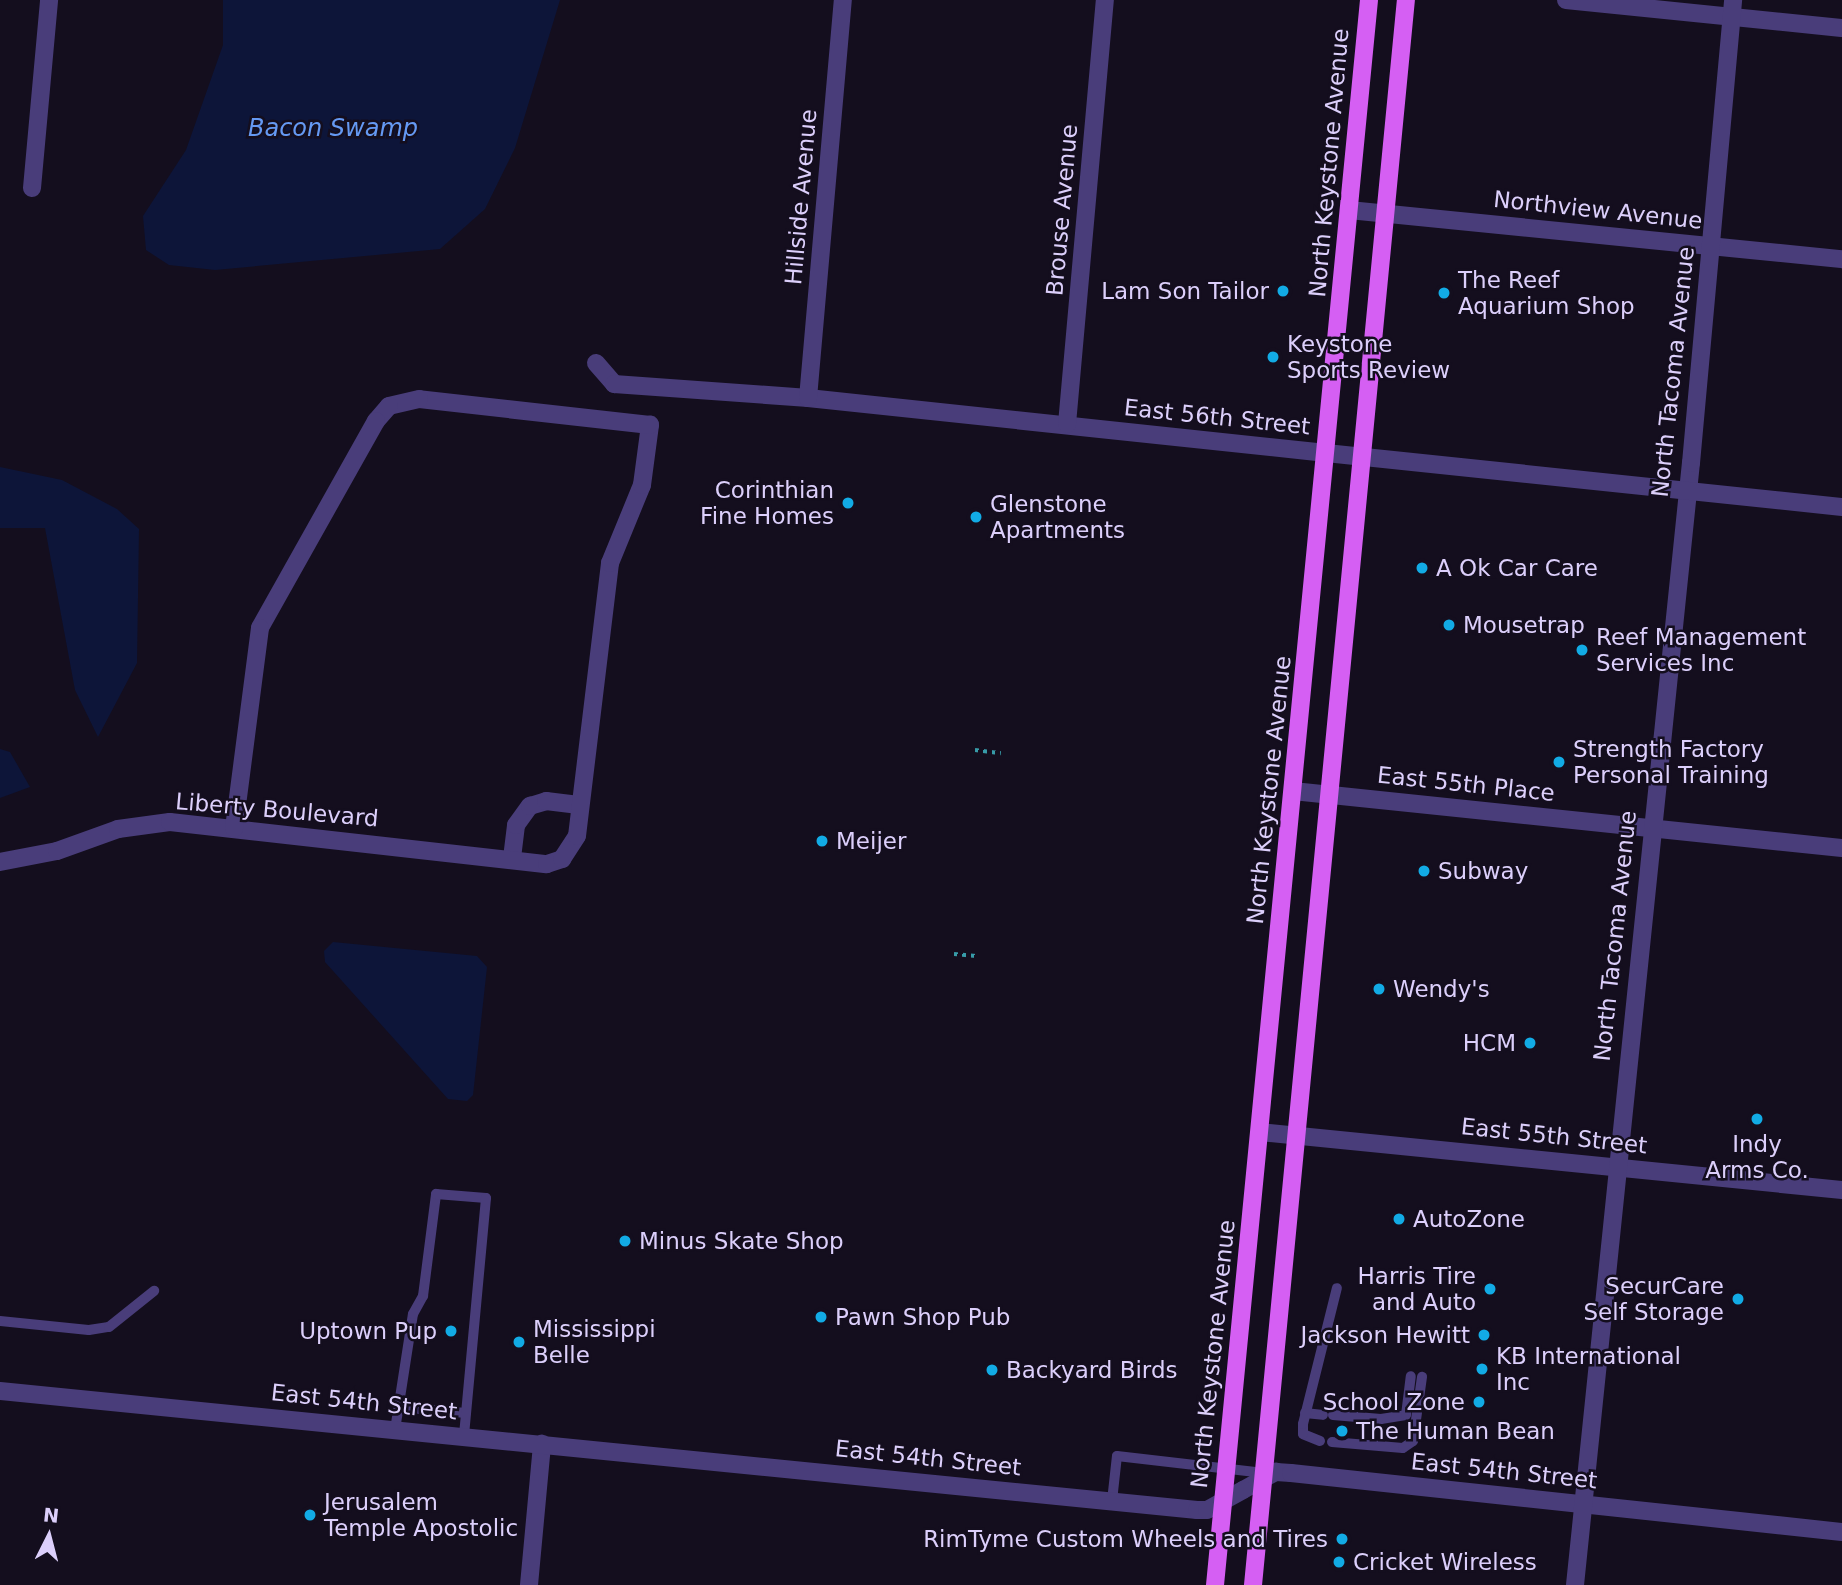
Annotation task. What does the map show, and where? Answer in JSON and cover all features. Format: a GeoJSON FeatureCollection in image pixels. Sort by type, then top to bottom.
{"type":"FeatureCollection","features":[{"type":"Feature","properties":{"kind":"main road","name":"North Keystone Avenue"},"geometry":{"type":"LineString","coordinates":[[1215,1585],[1368,0]]}},
{"type":"Feature","properties":{"kind":"main road"},"geometry":{"type":"LineString","coordinates":[[1253,1585],[1406,0]]}},
{"type":"Feature","properties":{"kind":"street"},"geometry":{"type":"LineString","coordinates":[[32,188],[49,0]]}},
{"type":"Feature","properties":{"kind":"street","name":"Hillside Avenue"},"geometry":{"type":"LineString","coordinates":[[808,398],[843,0]]}},
{"type":"Feature","properties":{"kind":"street","name":"Brouse Avenue"},"geometry":{"type":"LineString","coordinates":[[1067,424],[1105,0]]}},
{"type":"Feature","properties":{"kind":"street"},"geometry":{"type":"LineString","coordinates":[[1566,0],[1732,9],[1842,28]]}},
{"type":"Feature","properties":{"kind":"street","name":"North Tacoma Avenue"},"geometry":{"type":"LineString","coordinates":[[1575,1585],[1712,246],[1732,9]]}},
{"type":"Feature","properties":{"kind":"street","name":"Northview Avenue"},"geometry":{"type":"LineString","coordinates":[[1349,210],[1842,259]]}},
{"type":"Feature","properties":{"kind":"street","name":"East 56th Street"},"geometry":{"type":"LineString","coordinates":[[596,363],[614,384],[808,398],[1067,424],[1326,453],[1363,460],[1842,507]]}},
{"type":"Feature","properties":{"kind":"street","name":"Liberty Boulevard"},"geometry":{"type":"LineString","coordinates":[[0,862],[57,851],[144,824],[234,828],[547,864],[562,859],[576,843],[610,563],[642,485],[650,425],[419,399],[389,406],[376,421],[260,628],[234,828]]}},
{"type":"Feature","properties":{"kind":"street","name":"East 55th Place"},"geometry":{"type":"LineString","coordinates":[[1293,791],[1842,848]]}},
{"type":"Feature","properties":{"kind":"street"},"geometry":{"type":"LineString","coordinates":[[512,858],[516,825],[530,806],[546,801],[579,805]]}},
{"type":"Feature","properties":{"kind":"street","name":"East 55th Street"},"geometry":{"type":"LineString","coordinates":[[1260,1132],[1842,1190]]}},
{"type":"Feature","properties":{"kind":"street","name":"East 54th Street"},"geometry":{"type":"LineString","coordinates":[[0,1391],[1207,1510],[1263,1476],[1276,1472],[1842,1532]]}},
{"type":"Feature","properties":{"kind":"street"},"geometry":{"type":"LineString","coordinates":[[529,1585],[542,1444]]}},
{"type":"Feature","properties":{"kind":"lane"},"geometry":{"type":"LineString","coordinates":[[395,1430],[413,1314],[424,1296],[436,1194],[486,1198],[464,1437]]}},
{"type":"Feature","properties":{"kind":"lane"},"geometry":{"type":"LineString","coordinates":[[1320,1441],[1303,1434],[1305,1413],[1337,1288]]}},
{"type":"Feature","properties":{"kind":"lane"},"geometry":{"type":"LineString","coordinates":[[0,1321],[89,1330],[108,1327],[154,1291]]}},
{"type":"Feature","properties":{"kind":"lane"},"geometry":{"type":"LineString","coordinates":[[1305,1413],[1381,1419],[1406,1415],[1416,1377],[1413,1441],[1402,1448],[1332,1442]]}},
{"type":"Feature","properties":{"kind":"lane"},"geometry":{"type":"LineString","coordinates":[[399,1407],[466,1413]]}},
{"type":"Feature","properties":{"kind":"lane"},"geometry":{"type":"LineString","coordinates":[[1112,1501],[1117,1456],[1263,1476]]}},
{"type":"Feature","properties":{"kind":"path"},"geometry":{"type":"LineString","coordinates":[[975,750],[1001,753]]}},
{"type":"Feature","properties":{"kind":"path"},"geometry":{"type":"LineString","coordinates":[[954,954],[979,956]]}},
{"type":"Feature","properties":{"kind":"water","name":"Bacon Swamp"},"geometry":{"type":"Polygon","coordinates":[[[223,0],[560,0],[515,148],[485,209],[440,249],[215,270],[169,265],[146,250],[143,216],[186,150],[223,45],[223,0]]]}},
{"type":"Feature","properties":{"kind":"water"},"geometry":{"type":"Polygon","coordinates":[[[0,467],[62,480],[117,509],[139,529],[137,663],[98,737],[75,690],[45,528],[0,528],[0,467]]]}},
{"type":"Feature","properties":{"kind":"water"},"geometry":{"type":"Polygon","coordinates":[[[0,749],[10,752],[30,787],[0,798],[0,749]]]}},
{"type":"Feature","properties":{"kind":"water"},"geometry":{"type":"Polygon","coordinates":[[[333,942],[477,956],[487,967],[473,1095],[467,1101],[448,1099],[325,962],[324,951],[333,942]]]}},
{"type":"Feature","properties":{"kind":"place","name":"Lam Son Tailor"},"geometry":{"type":"Point","coordinates":[1283,291]}},
{"type":"Feature","properties":{"kind":"place","name":"The Reef Aquarium Shop"},"geometry":{"type":"Point","coordinates":[1444,293]}},
{"type":"Feature","properties":{"kind":"place","name":"Keystone Sports Review"},"geometry":{"type":"Point","coordinates":[1273,357]}},
{"type":"Feature","properties":{"kind":"place","name":"Corinthian Fine Homes"},"geometry":{"type":"Point","coordinates":[848,503]}},
{"type":"Feature","properties":{"kind":"place","name":"Glenstone Apartments"},"geometry":{"type":"Point","coordinates":[976,517]}},
{"type":"Feature","properties":{"kind":"place","name":"A Ok Car Care"},"geometry":{"type":"Point","coordinates":[1422,568]}},
{"type":"Feature","properties":{"kind":"place","name":"Mousetrap"},"geometry":{"type":"Point","coordinates":[1449,625]}},
{"type":"Feature","properties":{"kind":"place","name":"Reef Management Services Inc"},"geometry":{"type":"Point","coordinates":[1582,650]}},
{"type":"Feature","properties":{"kind":"place","name":"Strength Factory Personal Training"},"geometry":{"type":"Point","coordinates":[1559,762]}},
{"type":"Feature","properties":{"kind":"place","name":"Meijer"},"geometry":{"type":"Point","coordinates":[822,841]}},
{"type":"Feature","properties":{"kind":"place","name":"Subway"},"geometry":{"type":"Point","coordinates":[1424,871]}},
{"type":"Feature","properties":{"kind":"place","name":"Wendy's"},"geometry":{"type":"Point","coordinates":[1379,989]}},
{"type":"Feature","properties":{"kind":"place","name":"HCM"},"geometry":{"type":"Point","coordinates":[1530,1043]}},
{"type":"Feature","properties":{"kind":"place","name":"Indy Arms Co."},"geometry":{"type":"Point","coordinates":[1757,1119]}},
{"type":"Feature","properties":{"kind":"place","name":"AutoZone"},"geometry":{"type":"Point","coordinates":[1399,1219]}},
{"type":"Feature","properties":{"kind":"place","name":"Minus Skate Shop"},"geometry":{"type":"Point","coordinates":[625,1241]}},
{"type":"Feature","properties":{"kind":"place","name":"Harris Tire and Auto"},"geometry":{"type":"Point","coordinates":[1490,1289]}},
{"type":"Feature","properties":{"kind":"place","name":"SecurCare Self Storage"},"geometry":{"type":"Point","coordinates":[1738,1299]}},
{"type":"Feature","properties":{"kind":"place","name":"Pawn Shop Pub"},"geometry":{"type":"Point","coordinates":[821,1317]}},
{"type":"Feature","properties":{"kind":"place","name":"Uptown Pup"},"geometry":{"type":"Point","coordinates":[451,1331]}},
{"type":"Feature","properties":{"kind":"place","name":"Jackson Hewitt"},"geometry":{"type":"Point","coordinates":[1484,1335]}},
{"type":"Feature","properties":{"kind":"place","name":"Mississippi Belle"},"geometry":{"type":"Point","coordinates":[519,1342]}},
{"type":"Feature","properties":{"kind":"place","name":"KB International Inc"},"geometry":{"type":"Point","coordinates":[1482,1369]}},
{"type":"Feature","properties":{"kind":"place","name":"Backyard Birds"},"geometry":{"type":"Point","coordinates":[992,1370]}},
{"type":"Feature","properties":{"kind":"place","name":"School Zone"},"geometry":{"type":"Point","coordinates":[1479,1402]}},
{"type":"Feature","properties":{"kind":"place","name":"The Human Bean"},"geometry":{"type":"Point","coordinates":[1342,1431]}},
{"type":"Feature","properties":{"kind":"place","name":"Jerusalem Temple Apostolic"},"geometry":{"type":"Point","coordinates":[310,1515]}},
{"type":"Feature","properties":{"kind":"place","name":"RimTyme Custom Wheels and Tires"},"geometry":{"type":"Point","coordinates":[1342,1539]}},
{"type":"Feature","properties":{"kind":"place","name":"Cricket Wireless"},"geometry":{"type":"Point","coordinates":[1339,1562]}}]}
